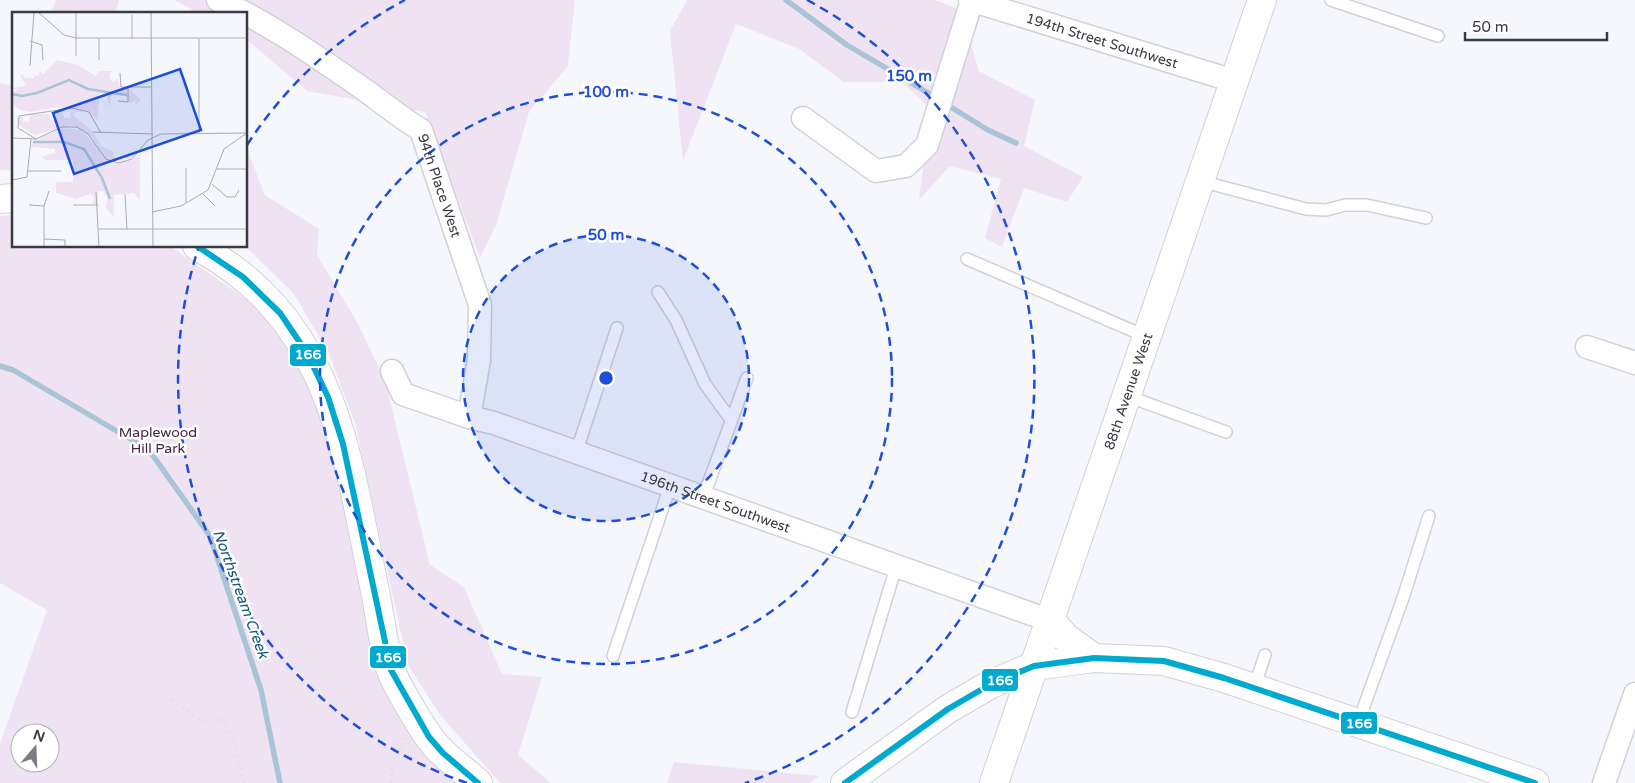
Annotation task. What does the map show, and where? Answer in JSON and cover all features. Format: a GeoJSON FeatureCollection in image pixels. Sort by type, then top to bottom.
{"type":"FeatureCollection","features":[{"type":"Feature","properties":{"kind":"main road","name":"88th Avenue West"},"geometry":{"type":"LineString","coordinates":[[994,783],[1262,0]]}},
{"type":"Feature","properties":{"kind":"main road"},"geometry":{"type":"LineString","coordinates":[[201,248],[216,256],[268,297],[297,335],[322,380],[346,450],[391,672],[433,743],[478,783]]}},
{"type":"Feature","properties":{"kind":"main road"},"geometry":{"type":"LineString","coordinates":[[1051,621],[1065,637],[1094,658]]}},
{"type":"Feature","properties":{"kind":"main road"},"geometry":{"type":"LineString","coordinates":[[845,783],[948,709],[992,684],[1034,666],[1094,658],[1164,661],[1254,688],[1535,783]]}},
{"type":"Feature","properties":{"kind":"street","name":"94th Place West"},"geometry":{"type":"LineString","coordinates":[[218,0],[245,12]]}},
{"type":"Feature","properties":{"kind":"street","name":"194th Street Southwest"},"geometry":{"type":"LineString","coordinates":[[971,0],[1234,81]]}},
{"type":"Feature","properties":{"kind":"street"},"geometry":{"type":"LineString","coordinates":[[803,118],[876,171],[906,166],[926,145],[971,0]]}},
{"type":"Feature","properties":{"kind":"street","name":"94th Place West"},"geometry":{"type":"LineString","coordinates":[[248,14],[353,82],[396,115],[421,130],[480,305],[479,360],[470,417]]}},
{"type":"Feature","properties":{"kind":"street"},"geometry":{"type":"LineString","coordinates":[[1587,347],[1635,364]]}},
{"type":"Feature","properties":{"kind":"street","name":"196th Street Southwest"},"geometry":{"type":"LineString","coordinates":[[392,370],[403,394],[470,417],[494,423],[1051,621]]}},
{"type":"Feature","properties":{"kind":"street"},"geometry":{"type":"LineString","coordinates":[[1604,783],[1635,694]]}},
{"type":"Feature","properties":{"kind":"lane"},"geometry":{"type":"LineString","coordinates":[[1331,0],[1438,36]]}},
{"type":"Feature","properties":{"kind":"lane"},"geometry":{"type":"LineString","coordinates":[[1200,181],[1306,209],[1326,210],[1345,205],[1367,205],[1426,218]]}},
{"type":"Feature","properties":{"kind":"lane"},"geometry":{"type":"LineString","coordinates":[[967,260],[1147,338]]}},
{"type":"Feature","properties":{"kind":"lane"},"geometry":{"type":"LineString","coordinates":[[658,292],[676,320],[705,384],[731,420]]}},
{"type":"Feature","properties":{"kind":"lane"},"geometry":{"type":"LineString","coordinates":[[576,453],[617,328]]}},
{"type":"Feature","properties":{"kind":"lane"},"geometry":{"type":"LineString","coordinates":[[703,498],[747,378]]}},
{"type":"Feature","properties":{"kind":"lane"},"geometry":{"type":"LineString","coordinates":[[1127,396],[1226,432]]}},
{"type":"Feature","properties":{"kind":"lane"},"geometry":{"type":"LineString","coordinates":[[613,656],[670,486]]}},
{"type":"Feature","properties":{"kind":"lane"},"geometry":{"type":"LineString","coordinates":[[1358,723],[1403,598],[1429,516]]}},
{"type":"Feature","properties":{"kind":"lane"},"geometry":{"type":"LineString","coordinates":[[852,712],[896,566]]}},
{"type":"Feature","properties":{"kind":"lane"},"geometry":{"type":"LineString","coordinates":[[1254,688],[1265,655]]}},
{"type":"Feature","properties":{"kind":"path"},"geometry":{"type":"LineString","coordinates":[[171,700],[203,721],[222,719],[235,745],[244,783]]}},
{"type":"Feature","properties":{"kind":"path"},"geometry":{"type":"LineString","coordinates":[[390,783],[392,769],[405,735]]}},
{"type":"Feature","properties":{"kind":"green space"},"geometry":{"type":"Polygon","coordinates":[[[56,0],[119,0],[116,12],[51,12],[56,0]]]}},
{"type":"Feature","properties":{"kind":"green space"},"geometry":{"type":"Polygon","coordinates":[[[174,0],[575,0],[568,66],[529,112],[496,225],[480,258],[425,112],[307,91],[248,41],[248,12],[196,12],[174,0]]]}},
{"type":"Feature","properties":{"kind":"green space"},"geometry":{"type":"Polygon","coordinates":[[[687,0],[935,0],[961,10],[979,71],[1035,100],[1024,146],[1083,177],[1067,202],[1024,188],[1002,247],[985,238],[1001,179],[950,166],[919,200],[930,108],[902,82],[844,82],[799,49],[736,24],[683,161],[670,31],[687,0]]]}},
{"type":"Feature","properties":{"kind":"green space"},"geometry":{"type":"Polygon","coordinates":[[[0,83],[12,86],[12,170],[0,170],[0,83]]]}},
{"type":"Feature","properties":{"kind":"green space"},"geometry":{"type":"Polygon","coordinates":[[[248,152],[265,195],[319,229],[317,255],[357,322],[385,380],[430,565],[464,587],[502,674],[542,677],[518,755],[551,783],[500,783],[440,715],[408,665],[355,423],[329,354],[294,294],[247,248],[248,152]]]}},
{"type":"Feature","properties":{"kind":"green space","name":"Maplewood Hill Park"},"geometry":{"type":"Polygon","coordinates":[[[12,215],[12,248],[173,248],[257,307],[306,376],[336,463],[372,637],[459,783],[0,783],[0,744],[47,610],[0,583],[0,216],[12,215]]]}},
{"type":"Feature","properties":{"kind":"green space"},"geometry":{"type":"Polygon","coordinates":[[[674,762],[819,776],[810,783],[667,783],[674,762]]]}},
{"type":"Feature","properties":{"kind":"waterway"},"geometry":{"type":"LineString","coordinates":[[786,0],[847,45],[930,94]]}},
{"type":"Feature","properties":{"kind":"waterway"},"geometry":{"type":"LineString","coordinates":[[949,106],[988,130],[1016,143]]}},
{"type":"Feature","properties":{"kind":"waterway","name":"Northstream Creek"},"geometry":{"type":"LineString","coordinates":[[0,366],[13,370],[149,450],[210,536],[261,690],[280,783]]}},
{"type":"Feature","properties":{"kind":"transit line","name":"166"},"geometry":{"type":"LineString","coordinates":[[200,248],[243,277],[280,313],[307,353],[328,397],[343,444],[391,670],[429,737],[443,753],[478,783]]}},
{"type":"Feature","properties":{"kind":"transit line","name":"166"},"geometry":{"type":"LineString","coordinates":[[845,783],[948,709],[991,684],[1034,666],[1094,658],[1164,661],[1224,678],[1535,783]]}}]}
